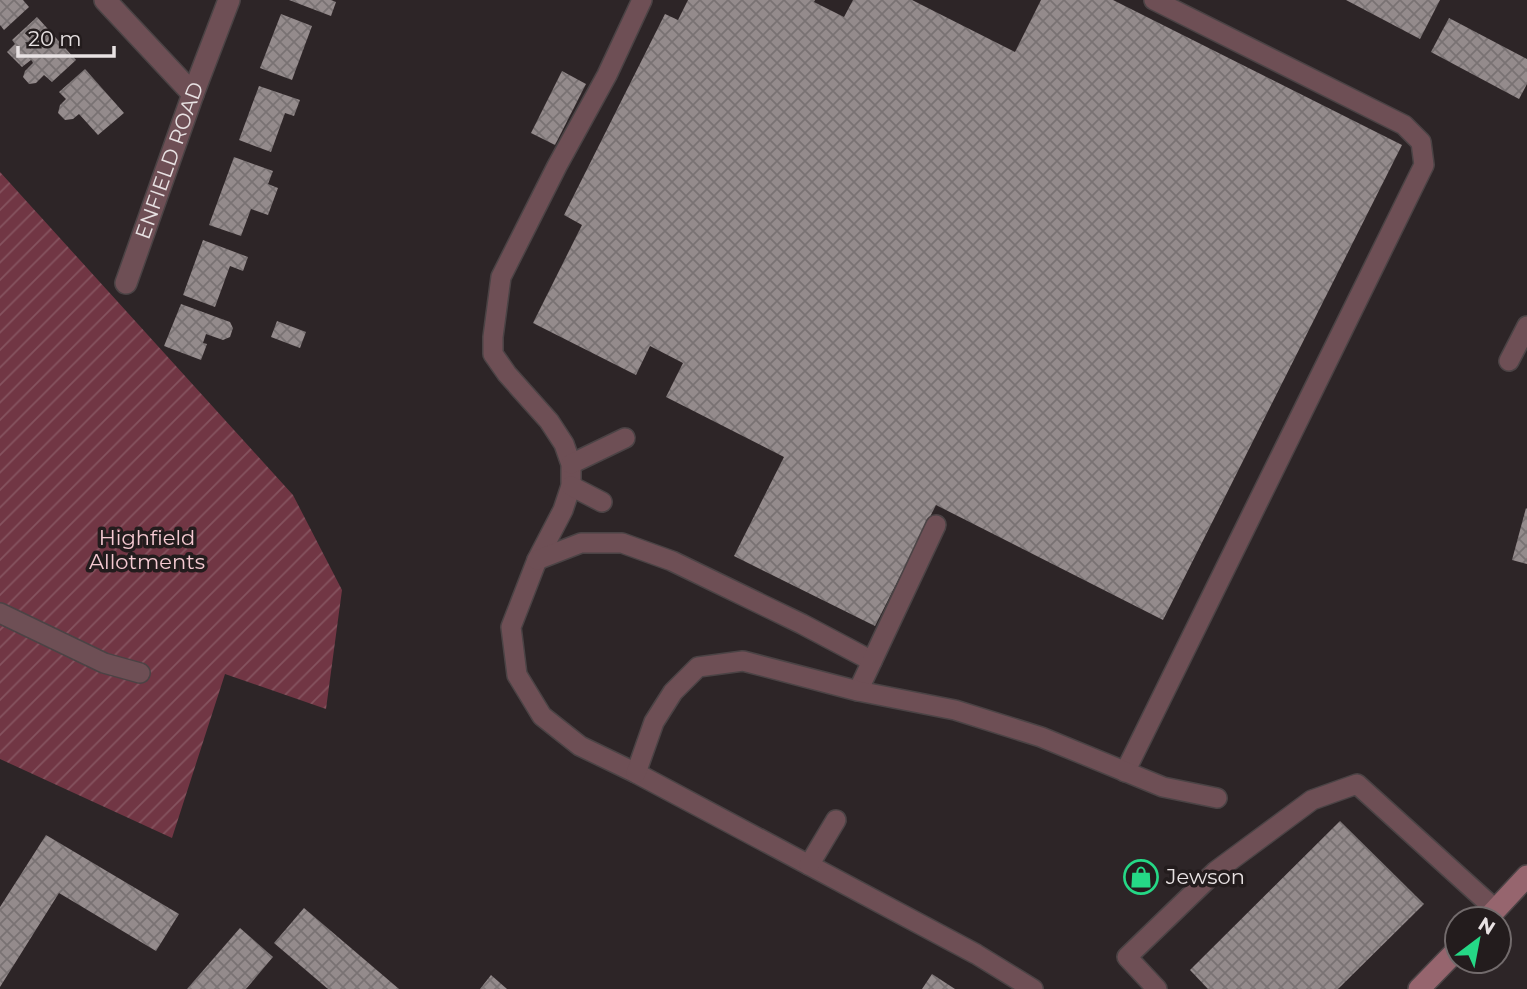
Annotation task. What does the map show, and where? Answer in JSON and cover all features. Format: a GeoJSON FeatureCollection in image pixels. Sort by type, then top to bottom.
{"type":"FeatureCollection","features":[{"type":"Feature","properties":{"kind":"main road"},"geometry":{"type":"LineString","coordinates":[[1500,905],[1527,876]]}},
{"type":"Feature","properties":{"kind":"main road"},"geometry":{"type":"LineString","coordinates":[[1419,989],[1443,964]]}},
{"type":"Feature","properties":{"kind":"street"},"geometry":{"type":"LineString","coordinates":[[105,0],[193,94]]}},
{"type":"Feature","properties":{"kind":"street","name":"ENFIELD ROAD"},"geometry":{"type":"LineString","coordinates":[[126,283],[229,0]]}},
{"type":"Feature","properties":{"kind":"lane"},"geometry":{"type":"LineString","coordinates":[[642,0],[607,75],[501,278],[493,354],[549,421],[564,444],[572,464],[571,486],[563,510],[537,561],[511,627],[517,675],[542,716],[580,746],[636,773],[976,954],[1033,989]]}},
{"type":"Feature","properties":{"kind":"lane"},"geometry":{"type":"LineString","coordinates":[[1125,772],[1424,165],[1421,142],[1404,125],[1154,0]]}},
{"type":"Feature","properties":{"kind":"lane"},"geometry":{"type":"LineString","coordinates":[[1509,361],[1527,326]]}},
{"type":"Feature","properties":{"kind":"lane"},"geometry":{"type":"LineString","coordinates":[[572,464],[625,438]]}},
{"type":"Feature","properties":{"kind":"lane"},"geometry":{"type":"LineString","coordinates":[[571,486],[602,502]]}},
{"type":"Feature","properties":{"kind":"lane"},"geometry":{"type":"LineString","coordinates":[[859,691],[936,525]]}},
{"type":"Feature","properties":{"kind":"lane"},"geometry":{"type":"LineString","coordinates":[[537,561],[580,543],[622,543],[672,561],[872,661]]}},
{"type":"Feature","properties":{"kind":"lane"},"geometry":{"type":"LineString","coordinates":[[0,613],[104,663],[140,673]]}},
{"type":"Feature","properties":{"kind":"lane"},"geometry":{"type":"LineString","coordinates":[[636,773],[654,722],[673,692],[698,667],[743,661],[859,691],[955,710],[1041,737],[1163,787],[1217,798]]}},
{"type":"Feature","properties":{"kind":"lane"},"geometry":{"type":"LineString","coordinates":[[1157,989],[1127,957],[1216,871],[1312,800],[1357,784],[1483,905]]}},
{"type":"Feature","properties":{"kind":"lane"},"geometry":{"type":"LineString","coordinates":[[809,865],[836,820]]}},
{"type":"Feature","properties":{"kind":"green space","name":"Highfield Allotments"},"geometry":{"type":"Polygon","coordinates":[[[0,172],[293,495],[342,590],[326,709],[225,674],[172,838],[0,759],[0,172]]]}},
{"type":"Feature","properties":{"kind":"building"},"geometry":{"type":"Polygon","coordinates":[[[0,0],[23,0],[29,7],[4,30],[0,25],[0,0]]]}},
{"type":"Feature","properties":{"kind":"building"},"geometry":{"type":"Polygon","coordinates":[[[289,0],[331,0],[336,2],[331,16],[289,0]]]}},
{"type":"Feature","properties":{"kind":"building"},"geometry":{"type":"Polygon","coordinates":[[[688,0],[815,0],[814,2],[844,17],[853,0],[912,0],[1015,52],[1041,0],[1113,0],[1402,145],[1163,620],[936,505],[875,626],[734,556],[784,457],[666,397],[683,363],[650,346],[636,375],[533,323],[582,225],[564,215],[665,14],[678,20],[688,0]]]}},
{"type":"Feature","properties":{"kind":"building"},"geometry":{"type":"Polygon","coordinates":[[[1346,0],[1440,0],[1420,39],[1346,0]]]}},
{"type":"Feature","properties":{"kind":"building"},"geometry":{"type":"Polygon","coordinates":[[[281,14],[312,26],[292,80],[260,68],[281,14]]]}},
{"type":"Feature","properties":{"kind":"building"},"geometry":{"type":"Polygon","coordinates":[[[37,17],[76,60],[52,82],[44,75],[36,83],[29,84],[23,77],[32,61],[22,67],[7,52],[15,44],[12,40],[37,17]]]}},
{"type":"Feature","properties":{"kind":"building"},"geometry":{"type":"Polygon","coordinates":[[[1449,18],[1527,59],[1527,84],[1519,99],[1431,52],[1449,18]]]}},
{"type":"Feature","properties":{"kind":"building"},"geometry":{"type":"Polygon","coordinates":[[[85,69],[124,113],[98,135],[79,114],[73,119],[65,120],[58,113],[60,105],[66,99],[59,92],[85,69]]]}},
{"type":"Feature","properties":{"kind":"building"},"geometry":{"type":"Polygon","coordinates":[[[562,71],[586,84],[555,145],[531,133],[562,71]]]}},
{"type":"Feature","properties":{"kind":"building"},"geometry":{"type":"Polygon","coordinates":[[[259,86],[300,100],[294,116],[285,113],[271,152],[239,140],[259,86]]]}},
{"type":"Feature","properties":{"kind":"building"},"geometry":{"type":"Polygon","coordinates":[[[234,157],[273,171],[268,184],[278,188],[268,215],[251,209],[241,236],[209,225],[234,157]]]}},
{"type":"Feature","properties":{"kind":"building"},"geometry":{"type":"Polygon","coordinates":[[[203,240],[248,257],[243,271],[230,266],[215,307],[183,295],[203,240]]]}},
{"type":"Feature","properties":{"kind":"building"},"geometry":{"type":"Polygon","coordinates":[[[181,304],[230,322],[233,328],[230,337],[223,340],[206,334],[203,343],[207,344],[201,360],[164,346],[181,304]]]}},
{"type":"Feature","properties":{"kind":"building"},"geometry":{"type":"Polygon","coordinates":[[[277,321],[306,332],[300,348],[271,337],[277,321]]]}},
{"type":"Feature","properties":{"kind":"building"},"geometry":{"type":"Polygon","coordinates":[[[1527,509],[1527,564],[1512,560],[1527,509]]]}},
{"type":"Feature","properties":{"kind":"building"},"geometry":{"type":"Polygon","coordinates":[[[1340,821],[1424,904],[1338,989],[1208,989],[1190,970],[1340,821]]]}},
{"type":"Feature","properties":{"kind":"building"},"geometry":{"type":"Polygon","coordinates":[[[46,835],[179,914],[156,951],[59,893],[0,987],[0,907],[46,835]]]}},
{"type":"Feature","properties":{"kind":"building"},"geometry":{"type":"Polygon","coordinates":[[[304,908],[399,989],[328,989],[274,943],[304,908]]]}},
{"type":"Feature","properties":{"kind":"building"},"geometry":{"type":"Polygon","coordinates":[[[240,928],[273,957],[246,989],[187,989],[240,928]]]}},
{"type":"Feature","properties":{"kind":"building"},"geometry":{"type":"Polygon","coordinates":[[[932,974],[955,989],[922,989],[932,974]]]}},
{"type":"Feature","properties":{"kind":"building"},"geometry":{"type":"Polygon","coordinates":[[[491,975],[507,989],[480,989],[491,975]]]}},
{"type":"Feature","properties":{"kind":"place","name":"Jewson"},"geometry":{"type":"Point","coordinates":[1141,877]}}]}
